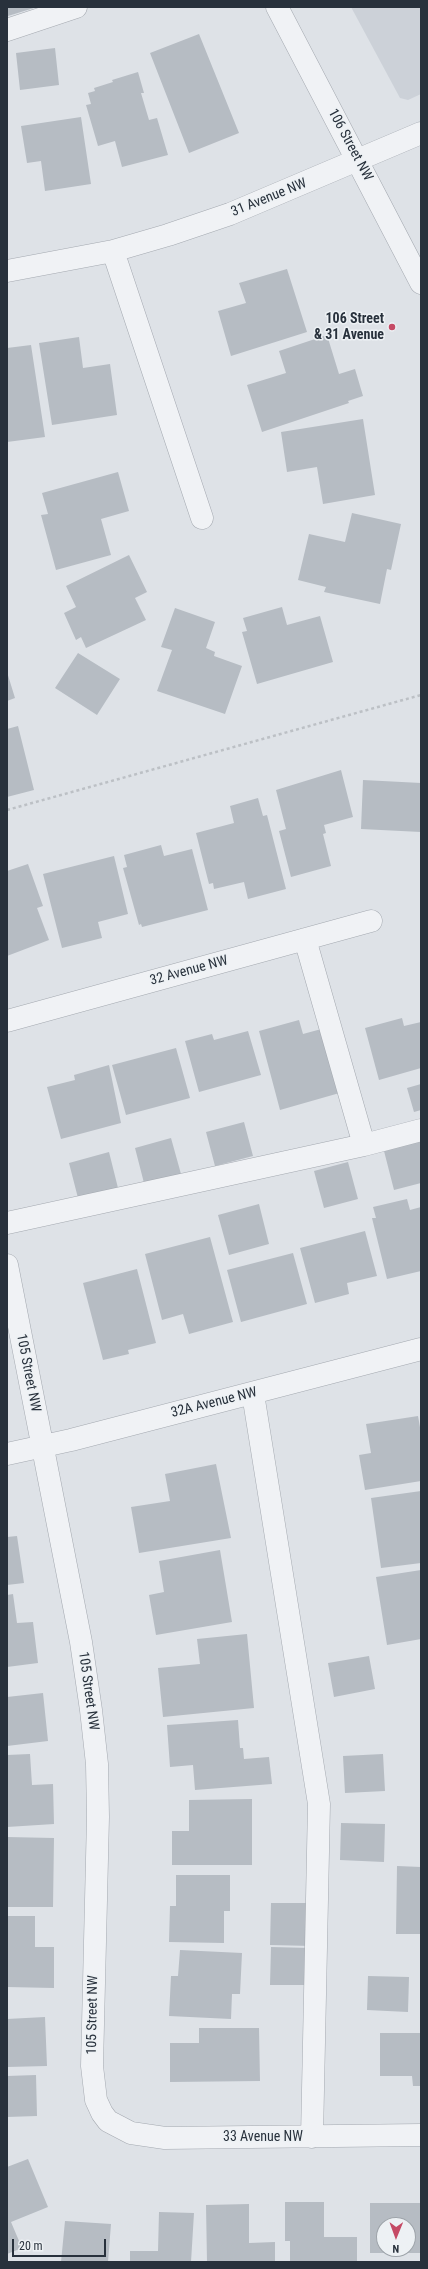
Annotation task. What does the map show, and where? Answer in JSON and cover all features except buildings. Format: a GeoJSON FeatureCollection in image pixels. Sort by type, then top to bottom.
{"type":"FeatureCollection","features":[{"type":"Feature","properties":{"kind":"street"},"geometry":{"type":"LineString","coordinates":[[7,30],[76,7]]}},
{"type":"Feature","properties":{"kind":"street","name":"106 Street NW"},"geometry":{"type":"LineString","coordinates":[[278,7],[421,283]]}},
{"type":"Feature","properties":{"kind":"street","name":"31 Avenue NW"},"geometry":{"type":"LineString","coordinates":[[7,271],[113,251],[230,214],[421,133]]}},
{"type":"Feature","properties":{"kind":"street"},"geometry":{"type":"LineString","coordinates":[[113,251],[202,518]]}},
{"type":"Feature","properties":{"kind":"street","name":"32 Avenue NW"},"geometry":{"type":"LineString","coordinates":[[7,1021],[371,921]]}},
{"type":"Feature","properties":{"kind":"street"},"geometry":{"type":"LineString","coordinates":[[305,939],[364,1145]]}},
{"type":"Feature","properties":{"kind":"street"},"geometry":{"type":"LineString","coordinates":[[7,1223],[364,1145],[421,1130]]}},
{"type":"Feature","properties":{"kind":"street","name":"105 Street NW"},"geometry":{"type":"LineString","coordinates":[[7,1265],[81,1642],[97,1764],[98,1825],[92,2066],[96,2100],[102,2113],[108,2121]]}},
{"type":"Feature","properties":{"kind":"street","name":"32A Avenue NW"},"geometry":{"type":"LineString","coordinates":[[7,1454],[253,1394],[421,1349]]}},
{"type":"Feature","properties":{"kind":"street"},"geometry":{"type":"LineString","coordinates":[[253,1394],[319,1804],[312,2137]]}},
{"type":"Feature","properties":{"kind":"street","name":"33 Avenue NW"},"geometry":{"type":"LineString","coordinates":[[108,2121],[131,2133],[146,2137],[312,2137],[421,2135]]}},
{"type":"Feature","properties":{"kind":"path"},"geometry":{"type":"LineString","coordinates":[[7,810],[421,695]]}},
{"type":"Feature","properties":{"kind":"shaded area"},"geometry":{"type":"Polygon","coordinates":[[[351,7],[421,7],[421,94],[408,100],[400,98],[351,7]]]}},
{"type":"Feature","properties":{"kind":"place","name":"106 Street & 31 Avenue"},"geometry":{"type":"Point","coordinates":[392,327]}}]}
